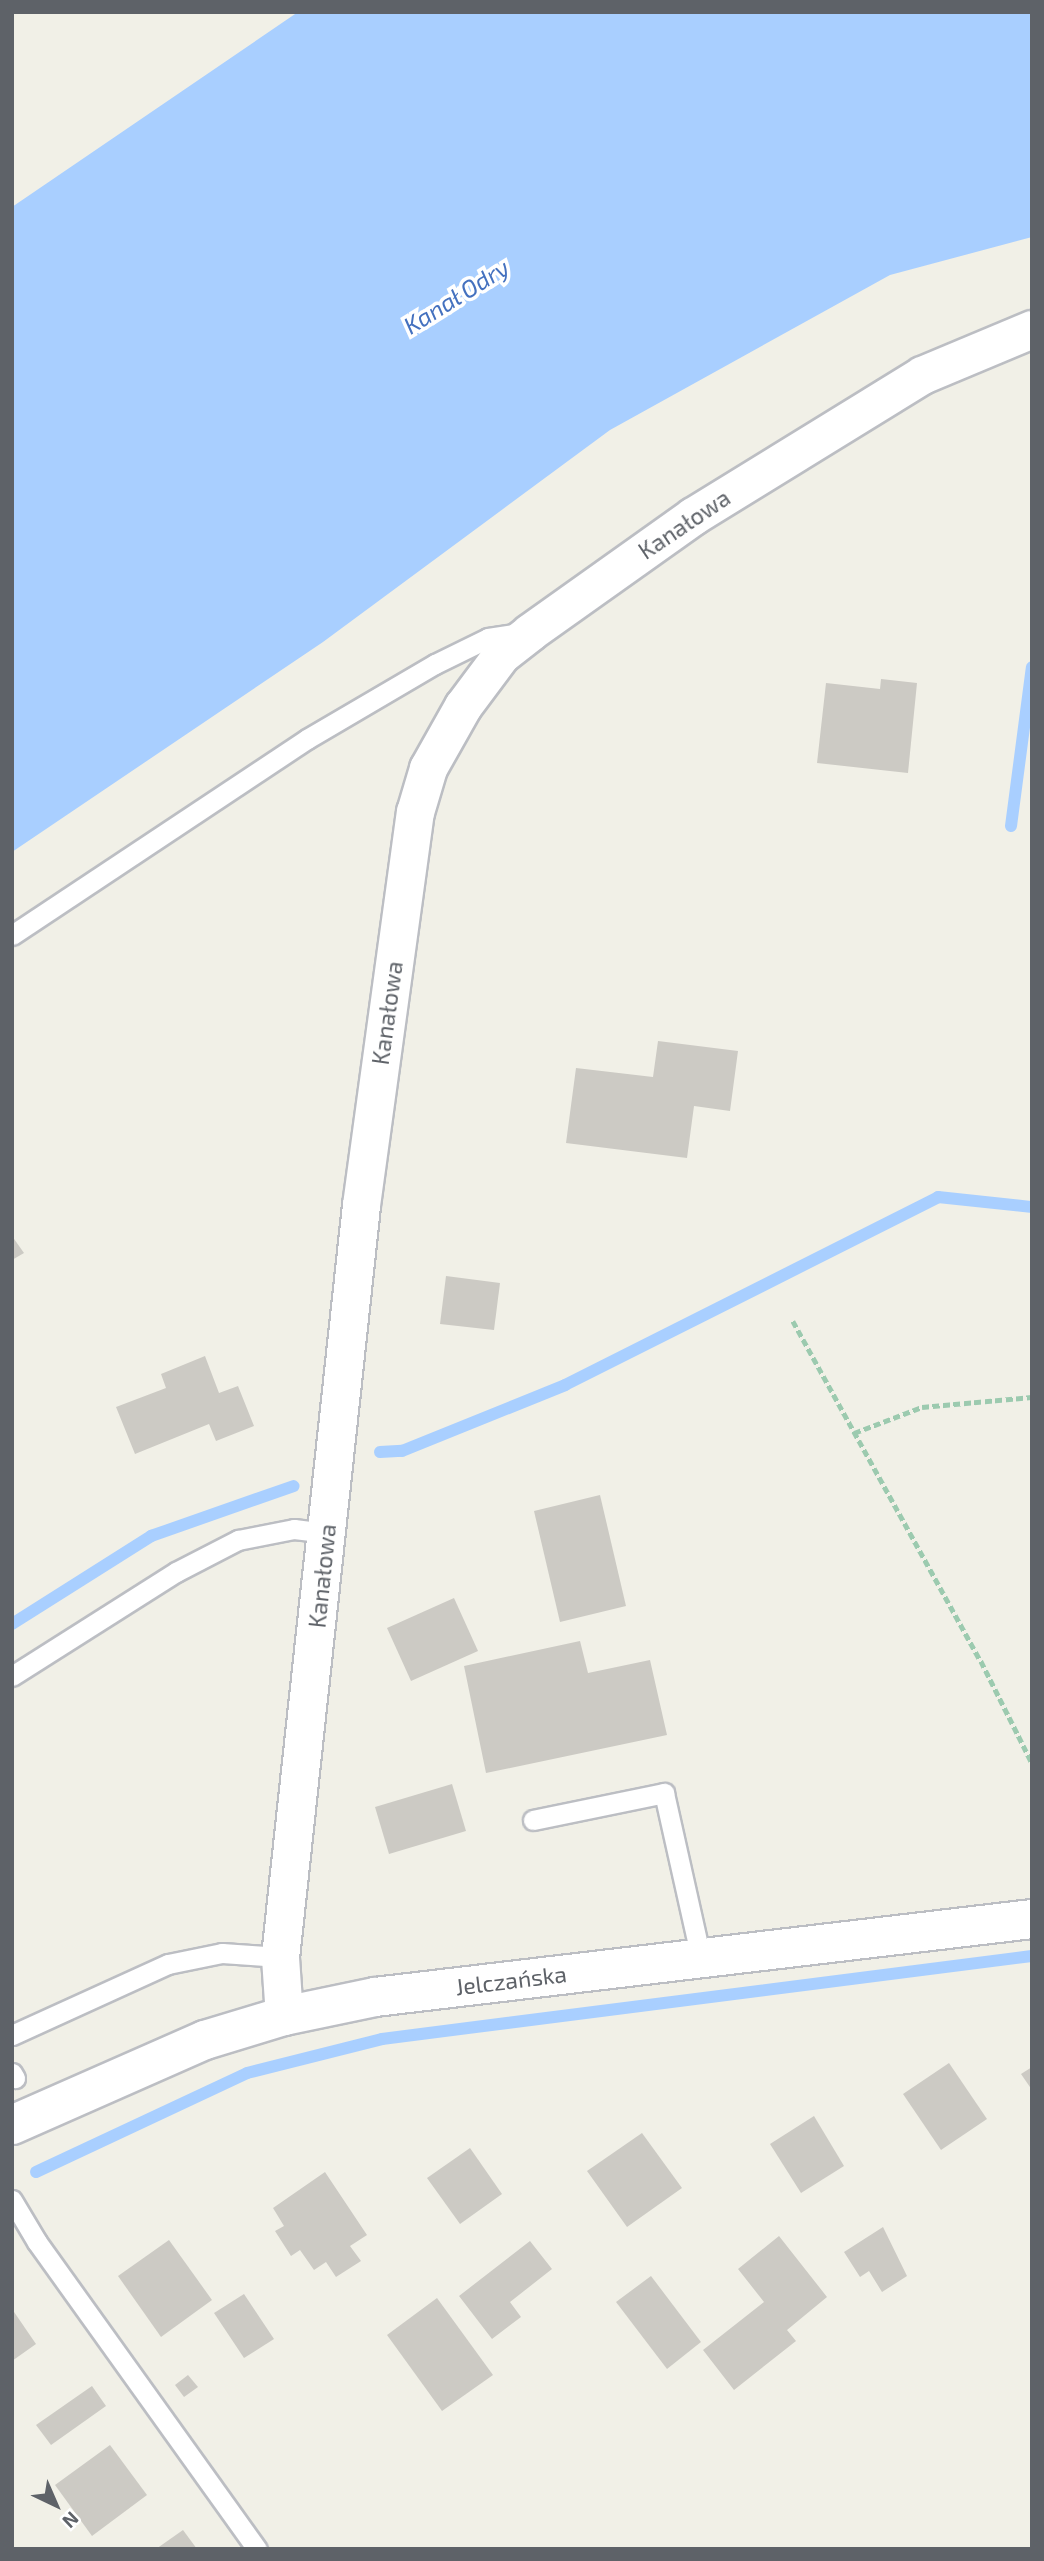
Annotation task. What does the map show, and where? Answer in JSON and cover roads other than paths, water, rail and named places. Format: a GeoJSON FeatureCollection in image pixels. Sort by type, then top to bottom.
{"type":"FeatureCollection","features":[{"type":"Feature","properties":{"kind":"main road","name":"Jelczańska"},"geometry":{"type":"LineString","coordinates":[[12,2125],[205,2040],[284,2016],[375,1997],[1032,1919]]}},
{"type":"Feature","properties":{"kind":"street","name":"Kanałowa"},"geometry":{"type":"LineString","coordinates":[[284,2016],[280,1957],[361,1205],[415,812],[428,768],[463,706],[501,655],[530,632],[693,516],[922,375],[1032,329]]}},
{"type":"Feature","properties":{"kind":"lane"},"geometry":{"type":"LineString","coordinates":[[12,935],[331,725],[488,638],[530,632]]}},
{"type":"Feature","properties":{"kind":"lane"},"geometry":{"type":"LineString","coordinates":[[12,1676],[176,1572],[237,1540],[294,1529],[327,1532]]}},
{"type":"Feature","properties":{"kind":"lane"},"geometry":{"type":"LineString","coordinates":[[533,1820],[664,1793],[701,1958]]}},
{"type":"Feature","properties":{"kind":"lane"},"geometry":{"type":"LineString","coordinates":[[12,2035],[168,1964],[222,1953],[280,1957]]}},
{"type":"Feature","properties":{"kind":"lane"},"geometry":{"type":"LineString","coordinates":[[12,2200],[37,2242],[257,2549]]}},
{"type":"Feature","properties":{"kind":"water","name":"Kanał Odry"},"geometry":{"type":"Polygon","coordinates":[[[298,12],[1032,12],[1032,237],[890,275],[610,430],[323,642],[12,852],[12,207],[298,12]]]}},
{"type":"Feature","properties":{"kind":"waterway"},"geometry":{"type":"LineString","coordinates":[[1011,826],[1032,667]]}},
{"type":"Feature","properties":{"kind":"waterway"},"geometry":{"type":"LineString","coordinates":[[380,1452],[402,1451],[565,1385],[938,1197],[1032,1207]]}},
{"type":"Feature","properties":{"kind":"waterway"},"geometry":{"type":"LineString","coordinates":[[12,1624],[151,1536],[294,1486]]}},
{"type":"Feature","properties":{"kind":"waterway"},"geometry":{"type":"LineString","coordinates":[[36,2172],[247,2073],[382,2039],[1032,1956]]}}]}
